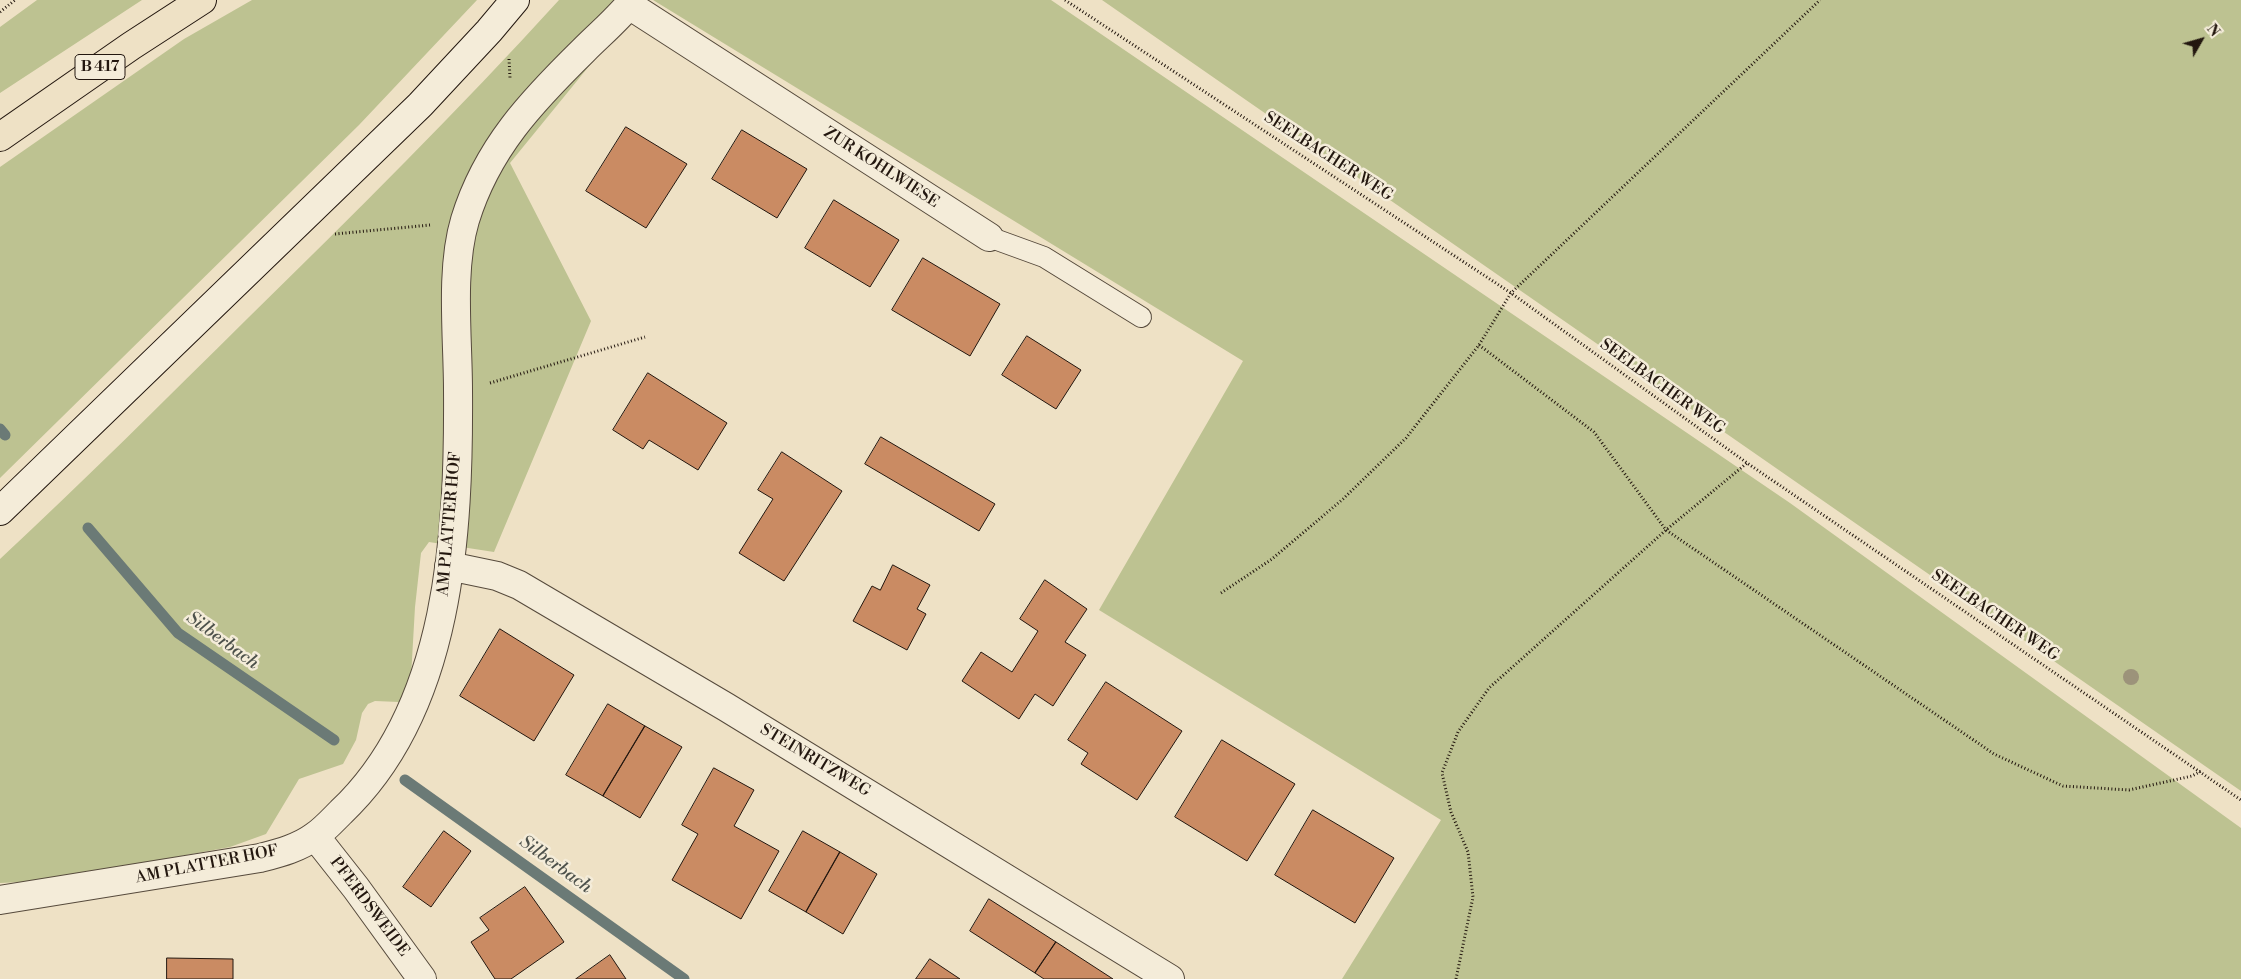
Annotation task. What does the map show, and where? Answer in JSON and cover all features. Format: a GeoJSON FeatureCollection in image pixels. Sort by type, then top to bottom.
{"type":"FeatureCollection","features":[{"type":"Feature","properties":{"kind":"main road","name":"B 417"},"geometry":{"type":"LineString","coordinates":[[0,137],[131,46],[202,0]]}},
{"type":"Feature","properties":{"kind":"street"},"geometry":{"type":"LineString","coordinates":[[0,511],[420,105],[516,0]]}},
{"type":"Feature","properties":{"kind":"street","name":"AM PLATTER HOF"},"geometry":{"type":"LineString","coordinates":[[0,900],[260,858],[292,849],[315,836],[357,797],[374,776],[392,748],[410,713],[433,652],[442,610],[449,566],[455,502],[458,393],[456,276],[464,221],[488,165],[514,123],[542,92],[631,3]]}},
{"type":"Feature","properties":{"kind":"street","name":"ZUR KOHLWIESE"},"geometry":{"type":"LineString","coordinates":[[631,3],[989,237]]}},
{"type":"Feature","properties":{"kind":"street","name":"STEINRITZWEG"},"geometry":{"type":"LineString","coordinates":[[449,566],[497,576],[519,585],[726,707],[1170,979]]}},
{"type":"Feature","properties":{"kind":"street","name":"PFERDSWEIDE"},"geometry":{"type":"LineString","coordinates":[[315,836],[356,888],[422,979]]}},
{"type":"Feature","properties":{"kind":"lane","name":"ZUR KOHLWIESE"},"geometry":{"type":"LineString","coordinates":[[989,237],[1044,257],[1141,317]]}},
{"type":"Feature","properties":{"kind":"path"},"geometry":{"type":"LineString","coordinates":[[0,12],[15,0]]}},
{"type":"Feature","properties":{"kind":"path","name":"SEELBACHER WEG"},"geometry":{"type":"LineString","coordinates":[[1065,0],[1512,293],[1747,463],[2241,800]]}},
{"type":"Feature","properties":{"kind":"path"},"geometry":{"type":"LineString","coordinates":[[1220,593],[1272,559],[1343,499],[1406,438],[1479,345],[1512,293],[1820,0]]}},
{"type":"Feature","properties":{"kind":"path"},"geometry":{"type":"LineString","coordinates":[[331,234],[464,221]]}},
{"type":"Feature","properties":{"kind":"path"},"geometry":{"type":"LineString","coordinates":[[458,393],[645,336]]}},
{"type":"Feature","properties":{"kind":"path"},"geometry":{"type":"LineString","coordinates":[[1479,345],[1594,432],[1666,530],[1994,754],[2063,786],[2129,790],[2192,776],[2201,771]]}},
{"type":"Feature","properties":{"kind":"path"},"geometry":{"type":"LineString","coordinates":[[1456,979],[1473,897],[1468,852],[1451,812],[1442,773],[1458,732],[1489,688],[1666,530],[1747,463]]}},
{"type":"Feature","properties":{"kind":"green space"},"geometry":{"type":"Polygon","coordinates":[[[37,0],[142,0],[0,93],[0,27],[37,0]]]}},
{"type":"Feature","properties":{"kind":"green space"},"geometry":{"type":"Polygon","coordinates":[[[252,0],[477,0],[359,125],[0,478],[0,167],[184,39],[252,0]]]}},
{"type":"Feature","properties":{"kind":"green space"},"geometry":{"type":"Polygon","coordinates":[[[559,0],[643,0],[510,163],[591,321],[494,552],[429,542],[421,553],[415,607],[411,677],[399,702],[375,701],[368,704],[362,713],[356,740],[343,764],[299,779],[266,834],[230,847],[45,881],[0,883],[0,559],[125,440],[367,201],[445,122],[559,0]]]}},
{"type":"Feature","properties":{"kind":"green space"},"geometry":{"type":"Polygon","coordinates":[[[653,0],[1051,0],[1790,503],[2241,828],[2241,979],[1342,979],[1441,820],[1099,610],[1243,361],[653,0]]]}},
{"type":"Feature","properties":{"kind":"green space"},"geometry":{"type":"Polygon","coordinates":[[[1102,0],[2241,0],[2241,791],[1102,0]]]}},
{"type":"Feature","properties":{"kind":"building"},"geometry":{"type":"Polygon","coordinates":[[[626,127],[687,164],[646,228],[586,191],[626,127]]]}},
{"type":"Feature","properties":{"kind":"building"},"geometry":{"type":"Polygon","coordinates":[[[742,130],[807,169],[777,218],[712,179],[742,130]]]}},
{"type":"Feature","properties":{"kind":"building"},"geometry":{"type":"Polygon","coordinates":[[[834,200],[899,240],[870,287],[805,248],[834,200]]]}},
{"type":"Feature","properties":{"kind":"building"},"geometry":{"type":"Polygon","coordinates":[[[923,258],[1000,304],[970,356],[892,310],[923,258]]]}},
{"type":"Feature","properties":{"kind":"building"},"geometry":{"type":"Polygon","coordinates":[[[1027,336],[1081,370],[1056,409],[1002,375],[1027,336]]]}},
{"type":"Feature","properties":{"kind":"building"},"geometry":{"type":"Polygon","coordinates":[[[648,373],[727,423],[698,470],[649,440],[643,449],[613,430],[648,373]]]}},
{"type":"Feature","properties":{"kind":"building"},"geometry":{"type":"Polygon","coordinates":[[[881,437],[995,504],[979,531],[865,464],[881,437]]]}},
{"type":"Feature","properties":{"kind":"building"},"geometry":{"type":"Polygon","coordinates":[[[782,452],[842,491],[784,581],[739,553],[773,499],[758,490],[782,452]]]}},
{"type":"Feature","properties":{"kind":"building"},"geometry":{"type":"Polygon","coordinates":[[[893,565],[930,585],[917,609],[926,614],[907,650],[853,621],[872,586],[880,590],[893,565]]]}},
{"type":"Feature","properties":{"kind":"building"},"geometry":{"type":"Polygon","coordinates":[[[1045,580],[1087,609],[1065,642],[1086,655],[1053,706],[1035,694],[1019,719],[962,681],[981,652],[1012,672],[1038,631],[1020,619],[1045,580]]]}},
{"type":"Feature","properties":{"kind":"building"},"geometry":{"type":"Polygon","coordinates":[[[500,629],[574,675],[534,741],[460,696],[500,629]]]}},
{"type":"Feature","properties":{"kind":"building"},"geometry":{"type":"Polygon","coordinates":[[[1106,682],[1182,731],[1137,800],[1081,764],[1088,753],[1068,740],[1106,682]]]}},
{"type":"Feature","properties":{"kind":"building"},"geometry":{"type":"Polygon","coordinates":[[[608,704],[645,726],[603,796],[566,775],[608,704]]]}},
{"type":"Feature","properties":{"kind":"building"},"geometry":{"type":"Polygon","coordinates":[[[645,726],[682,747],[640,818],[603,796],[645,726]]]}},
{"type":"Feature","properties":{"kind":"building"},"geometry":{"type":"Polygon","coordinates":[[[1222,740],[1295,784],[1247,861],[1175,817],[1222,740]]]}},
{"type":"Feature","properties":{"kind":"building"},"geometry":{"type":"Polygon","coordinates":[[[714,768],[754,790],[734,826],[779,851],[741,919],[672,880],[698,834],[682,825],[714,768]]]}},
{"type":"Feature","properties":{"kind":"building"},"geometry":{"type":"Polygon","coordinates":[[[1313,810],[1394,858],[1355,923],[1275,875],[1313,810]]]}},
{"type":"Feature","properties":{"kind":"building"},"geometry":{"type":"Polygon","coordinates":[[[444,831],[471,851],[431,907],[403,887],[444,831]]]}},
{"type":"Feature","properties":{"kind":"building"},"geometry":{"type":"Polygon","coordinates":[[[803,831],[840,852],[806,912],[769,891],[803,831]]]}},
{"type":"Feature","properties":{"kind":"building"},"geometry":{"type":"Polygon","coordinates":[[[840,852],[877,874],[843,934],[806,912],[840,852]]]}},
{"type":"Feature","properties":{"kind":"building"},"geometry":{"type":"Polygon","coordinates":[[[525,887],[564,942],[511,979],[495,979],[471,942],[489,930],[480,918],[525,887]]]}},
{"type":"Feature","properties":{"kind":"building"},"geometry":{"type":"Polygon","coordinates":[[[989,899],[1056,942],[1035,973],[970,931],[989,899]]]}},
{"type":"Feature","properties":{"kind":"building"},"geometry":{"type":"Polygon","coordinates":[[[1056,942],[1113,979],[1044,979],[1035,973],[1056,942]]]}},
{"type":"Feature","properties":{"kind":"building"},"geometry":{"type":"Polygon","coordinates":[[[610,955],[626,979],[576,979],[610,955]]]}},
{"type":"Feature","properties":{"kind":"building"},"geometry":{"type":"Polygon","coordinates":[[[167,958],[233,959],[233,979],[167,979],[167,958]]]}},
{"type":"Feature","properties":{"kind":"building"},"geometry":{"type":"Polygon","coordinates":[[[930,959],[960,979],[916,979],[930,959]]]}},
{"type":"Feature","properties":{"kind":"waterway","name":"Silberbach"},"geometry":{"type":"LineString","coordinates":[[0,429],[5,435]]}},
{"type":"Feature","properties":{"kind":"waterway","name":"Silberbach"},"geometry":{"type":"LineString","coordinates":[[88,528],[178,633],[334,740]]}},
{"type":"Feature","properties":{"kind":"waterway","name":"Silberbach"},"geometry":{"type":"LineString","coordinates":[[405,780],[684,979]]}}]}
